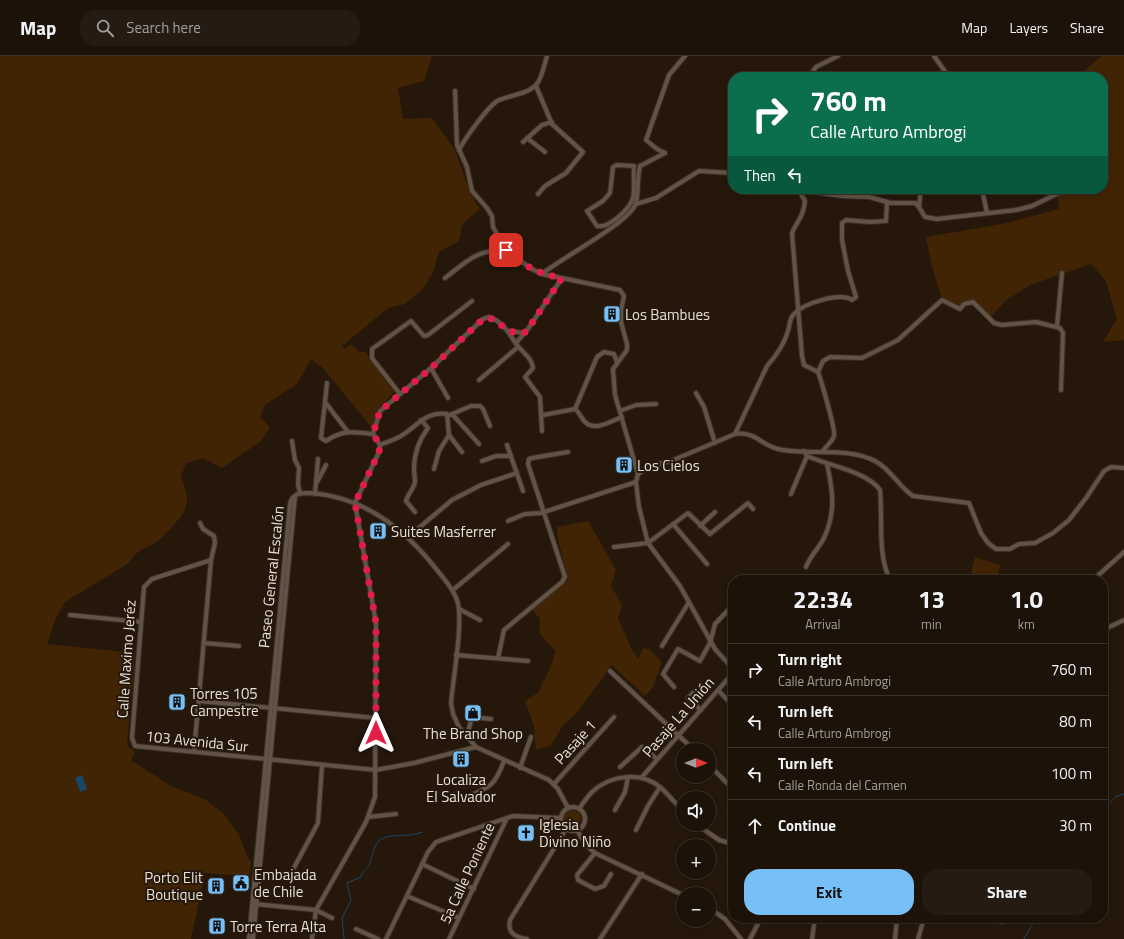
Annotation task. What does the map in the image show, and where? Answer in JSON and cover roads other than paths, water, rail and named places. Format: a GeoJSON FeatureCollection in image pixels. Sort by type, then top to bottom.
{"type":"FeatureCollection","features":[{"type":"Feature","properties":{"kind":"street"},"geometry":{"type":"LineString","coordinates":[[459,150],[473,129],[498,101],[526,93],[536,86],[539,82],[547,56]]}},
{"type":"Feature","properties":{"kind":"street"},"geometry":{"type":"LineString","coordinates":[[542,274],[624,219],[636,204],[640,166],[665,153],[657,149],[646,140],[669,75],[685,56]]}},
{"type":"Feature","properties":{"kind":"street"},"geometry":{"type":"LineString","coordinates":[[812,72],[816,67],[838,56]]}},
{"type":"Feature","properties":{"kind":"street"},"geometry":{"type":"LineString","coordinates":[[934,56],[945,72]]}},
{"type":"Feature","properties":{"kind":"street"},"geometry":{"type":"LineString","coordinates":[[536,86],[556,129],[568,137],[583,152],[566,173],[544,186],[538,194]]}},
{"type":"Feature","properties":{"kind":"street"},"geometry":{"type":"LineString","coordinates":[[454,91],[457,145],[467,167],[472,191],[492,216],[494,227],[506,250],[530,268],[542,274],[620,290],[624,296],[621,310],[622,322],[628,344],[627,350],[613,369],[613,381],[620,412],[638,474],[636,482],[642,522],[648,543],[680,586],[710,643],[728,663]]}},
{"type":"Feature","properties":{"kind":"street"},"geometry":{"type":"LineString","coordinates":[[523,142],[542,125],[552,122]]}},
{"type":"Feature","properties":{"kind":"street"},"geometry":{"type":"LineString","coordinates":[[528,138],[545,152]]}},
{"type":"Feature","properties":{"kind":"street"},"geometry":{"type":"LineString","coordinates":[[614,165],[634,166],[632,200],[619,217],[603,226],[598,227],[588,211],[603,201],[610,192],[614,165]]}},
{"type":"Feature","properties":{"kind":"street"},"geometry":{"type":"LineString","coordinates":[[636,204],[656,198],[699,171],[728,173]]}},
{"type":"Feature","properties":{"kind":"street"},"geometry":{"type":"LineString","coordinates":[[801,194],[805,201],[802,218],[796,224],[792,233],[804,365],[818,372]]}},
{"type":"Feature","properties":{"kind":"street"},"geometry":{"type":"LineString","coordinates":[[827,194],[842,196],[869,196],[887,202],[915,203],[925,217],[937,219],[1016,210],[1032,206],[1057,194]]}},
{"type":"Feature","properties":{"kind":"street"},"geometry":{"type":"LineString","coordinates":[[919,207],[920,194]]}},
{"type":"Feature","properties":{"kind":"street"},"geometry":{"type":"LineString","coordinates":[[983,194],[987,213]]}},
{"type":"Feature","properties":{"kind":"street"},"geometry":{"type":"LineString","coordinates":[[735,434],[767,366],[775,358],[783,344],[790,321],[799,310],[835,297],[854,300],[856,294],[848,271],[841,225],[846,220],[869,222],[886,221],[887,202]]}},
{"type":"Feature","properties":{"kind":"street"},"geometry":{"type":"LineString","coordinates":[[619,217],[624,219]]}},
{"type":"Feature","properties":{"kind":"street"},"geometry":{"type":"LineString","coordinates":[[445,278],[479,253],[489,250],[506,250]]}},
{"type":"Feature","properties":{"kind":"street"},"geometry":{"type":"LineString","coordinates":[[1057,326],[1062,273]]}},
{"type":"Feature","properties":{"kind":"street"},"geometry":{"type":"LineString","coordinates":[[479,380],[517,345],[562,278]]}},
{"type":"Feature","properties":{"kind":"street"},"geometry":{"type":"LineString","coordinates":[[823,451],[834,437],[835,430],[831,421],[818,372],[824,361],[830,357],[862,358],[898,340],[942,300],[960,309],[964,304],[973,302],[994,322],[1002,325],[1036,322],[1057,326],[1060,328],[1063,333],[1061,390]]}},
{"type":"Feature","properties":{"kind":"street"},"geometry":{"type":"LineString","coordinates":[[400,394],[372,358],[372,349],[411,321],[424,336],[428,335],[472,301]]}},
{"type":"Feature","properties":{"kind":"street"},"geometry":{"type":"LineString","coordinates":[[312,939],[316,910],[368,817],[375,797],[376,618],[355,503],[379,452],[380,445],[373,434],[380,411],[431,368],[483,319],[489,318],[494,319],[509,331],[517,345],[532,363],[533,368],[525,377],[540,397],[543,415],[542,431]]}},
{"type":"Feature","properties":{"kind":"street"},"geometry":{"type":"LineString","coordinates":[[509,331],[524,333]]}},
{"type":"Feature","properties":{"kind":"street"},"geometry":{"type":"LineString","coordinates":[[575,410],[597,357],[604,352],[614,354],[617,362]]}},
{"type":"Feature","properties":{"kind":"street"},"geometry":{"type":"LineString","coordinates":[[431,368],[448,398]]}},
{"type":"Feature","properties":{"kind":"street"},"geometry":{"type":"LineString","coordinates":[[327,384],[321,438],[326,441],[338,433],[348,432],[373,434]]}},
{"type":"Feature","properties":{"kind":"street"},"geometry":{"type":"LineString","coordinates":[[696,393],[704,407],[715,443]]}},
{"type":"Feature","properties":{"kind":"street"},"geometry":{"type":"LineString","coordinates":[[325,402],[348,432]]}},
{"type":"Feature","properties":{"kind":"street"},"geometry":{"type":"LineString","coordinates":[[620,412],[636,405],[656,404]]}},
{"type":"Feature","properties":{"kind":"street"},"geometry":{"type":"LineString","coordinates":[[450,415],[471,406],[480,406],[483,409],[490,426]]}},
{"type":"Feature","properties":{"kind":"street"},"geometry":{"type":"LineString","coordinates":[[543,415],[575,410],[579,412],[586,422],[593,426],[604,424],[622,417]]}},
{"type":"Feature","properties":{"kind":"street"},"geometry":{"type":"LineString","coordinates":[[380,445],[400,436],[421,420],[438,412],[450,415],[479,444]]}},
{"type":"Feature","properties":{"kind":"street"},"geometry":{"type":"LineString","coordinates":[[434,469],[439,451],[449,435],[450,415]]}},
{"type":"Feature","properties":{"kind":"street"},"geometry":{"type":"LineString","coordinates":[[415,512],[406,502],[408,494],[415,482],[414,467],[416,452],[422,436],[428,428],[421,420]]}},
{"type":"Feature","properties":{"kind":"street"},"geometry":{"type":"LineString","coordinates":[[638,474],[650,466],[671,461],[735,434],[747,433],[776,449],[804,452],[823,451],[864,457],[874,460],[886,467],[907,492],[913,496],[969,503],[981,532],[988,544],[996,549],[1003,550],[1019,544],[1031,544],[1047,537],[1069,520],[1104,471],[1111,467],[1124,468]]}},
{"type":"Feature","properties":{"kind":"street"},"geometry":{"type":"LineString","coordinates":[[449,435],[462,452]]}},
{"type":"Feature","properties":{"kind":"street"},"geometry":{"type":"LineString","coordinates":[[292,441],[295,460],[299,468],[298,484],[300,493],[315,494],[355,503],[391,522],[408,537],[453,590],[460,610],[452,709],[455,720],[476,747],[554,784],[568,808]]}},
{"type":"Feature","properties":{"kind":"street"},"geometry":{"type":"LineString","coordinates":[[507,445],[523,491]]}},
{"type":"Feature","properties":{"kind":"street"},"geometry":{"type":"LineString","coordinates":[[498,658],[504,630],[562,582],[565,577],[528,464],[529,460],[568,452]]}},
{"type":"Feature","properties":{"kind":"street"},"geometry":{"type":"LineString","coordinates":[[804,452],[807,456],[866,477],[875,483],[880,490],[883,550],[888,575]]}},
{"type":"Feature","properties":{"kind":"street"},"geometry":{"type":"LineString","coordinates":[[482,461],[496,456],[511,456]]}},
{"type":"Feature","properties":{"kind":"street"},"geometry":{"type":"LineString","coordinates":[[791,494],[807,456]]}},
{"type":"Feature","properties":{"kind":"street"},"geometry":{"type":"LineString","coordinates":[[315,494],[318,460]]}},
{"type":"Feature","properties":{"kind":"street"},"geometry":{"type":"LineString","coordinates":[[806,567],[823,538],[832,510],[833,501],[827,464]]}},
{"type":"Feature","properties":{"kind":"street"},"geometry":{"type":"LineString","coordinates":[[316,484],[326,465]]}},
{"type":"Feature","properties":{"kind":"street"},"geometry":{"type":"LineString","coordinates":[[408,537],[452,500],[481,485],[517,474]]}},
{"type":"Feature","properties":{"kind":"street"},"geometry":{"type":"LineString","coordinates":[[508,521],[525,514],[544,512],[636,482]]}},
{"type":"Feature","properties":{"kind":"street","name":"Paseo General Escalón"},"geometry":{"type":"LineString","coordinates":[[253,939],[290,504],[295,496],[300,493]]}},
{"type":"Feature","properties":{"kind":"street"},"geometry":{"type":"LineString","coordinates":[[614,547],[648,543],[688,513],[710,534],[748,503],[753,509]]}},
{"type":"Feature","properties":{"kind":"street"},"geometry":{"type":"LineString","coordinates":[[700,526],[715,512]]}},
{"type":"Feature","properties":{"kind":"street"},"geometry":{"type":"LineString","coordinates":[[194,752],[214,538],[203,528],[200,523]]}},
{"type":"Feature","properties":{"kind":"street"},"geometry":{"type":"LineString","coordinates":[[673,524],[707,564]]}},
{"type":"Feature","properties":{"kind":"street"},"geometry":{"type":"LineString","coordinates":[[453,590],[508,544]]}},
{"type":"Feature","properties":{"kind":"street"},"geometry":{"type":"LineString","coordinates":[[1099,575],[1124,552]]}},
{"type":"Feature","properties":{"kind":"street","name":"Calle Maximo Jeréz"},"geometry":{"type":"LineString","coordinates":[[132,738],[144,589],[147,583],[152,579],[211,560]]}},
{"type":"Feature","properties":{"kind":"street"},"geometry":{"type":"LineString","coordinates":[[662,646],[689,602]]}},
{"type":"Feature","properties":{"kind":"street"},"geometry":{"type":"LineString","coordinates":[[460,610],[480,620]]}},
{"type":"Feature","properties":{"kind":"street"},"geometry":{"type":"LineString","coordinates":[[674,687],[663,674],[678,649],[700,661],[710,643],[714,624],[728,610]]}},
{"type":"Feature","properties":{"kind":"street"},"geometry":{"type":"LineString","coordinates":[[70,615],[141,622]]}},
{"type":"Feature","properties":{"kind":"street"},"geometry":{"type":"LineString","coordinates":[[1108,628],[1124,620]]}},
{"type":"Feature","properties":{"kind":"street"},"geometry":{"type":"LineString","coordinates":[[204,643],[238,646]]}},
{"type":"Feature","properties":{"kind":"street"},"geometry":{"type":"LineString","coordinates":[[456,655],[528,661]]}},
{"type":"Feature","properties":{"kind":"street"},"geometry":{"type":"LineString","coordinates":[[610,671],[687,743]]}},
{"type":"Feature","properties":{"kind":"street","name":"Pasaje La Unión"},"geometry":{"type":"LineString","coordinates":[[642,777],[728,679]]}},
{"type":"Feature","properties":{"kind":"street"},"geometry":{"type":"LineString","coordinates":[[696,690],[688,698],[701,710]]}},
{"type":"Feature","properties":{"kind":"street"},"geometry":{"type":"LineString","coordinates":[[718,690],[728,701]]}},
{"type":"Feature","properties":{"kind":"street"},"geometry":{"type":"LineString","coordinates":[[199,701],[376,718]]}},
{"type":"Feature","properties":{"kind":"street"},"geometry":{"type":"LineString","coordinates":[[467,736],[472,717],[491,719]]}},
{"type":"Feature","properties":{"kind":"street","name":"Pasaje 1"},"geometry":{"type":"LineString","coordinates":[[554,784],[614,717]]}},
{"type":"Feature","properties":{"kind":"street"},"geometry":{"type":"LineString","coordinates":[[520,768],[531,737]]}},
{"type":"Feature","properties":{"kind":"street","name":"103 Avenida Sur"},"geometry":{"type":"LineString","coordinates":[[132,738],[133,744],[139,748],[376,770],[414,764],[476,747]]}},
{"type":"Feature","properties":{"kind":"street"},"geometry":{"type":"LineString","coordinates":[[620,767],[642,747],[657,759]]}},
{"type":"Feature","properties":{"kind":"street"},"geometry":{"type":"LineString","coordinates":[[467,796],[483,790],[495,781],[500,774],[504,761]]}},
{"type":"Feature","properties":{"kind":"street"},"geometry":{"type":"LineString","coordinates":[[290,875],[318,823],[322,765]]}},
{"type":"Feature","properties":{"kind":"street"},"geometry":{"type":"LineString","coordinates":[[716,771],[728,783]]}},
{"type":"Feature","properties":{"kind":"street"},"geometry":{"type":"LineString","coordinates":[[616,810],[625,792],[628,777]]}},
{"type":"Feature","properties":{"kind":"street"},"geometry":{"type":"LineString","coordinates":[[579,809],[590,794],[600,786],[616,779],[628,777],[642,777],[660,787],[676,804]]}},
{"type":"Feature","properties":{"kind":"street"},"geometry":{"type":"LineString","coordinates":[[636,830],[648,806],[660,787]]}},
{"type":"Feature","properties":{"kind":"street"},"geometry":{"type":"LineString","coordinates":[[574,807],[579,809],[584,818],[583,825],[577,830],[566,829],[562,824],[561,818],[563,812],[568,808],[574,807]]}},
{"type":"Feature","properties":{"kind":"street"},"geometry":{"type":"LineString","coordinates":[[368,817],[396,814]]}},
{"type":"Feature","properties":{"kind":"street"},"geometry":{"type":"LineString","coordinates":[[386,939],[428,852],[436,842],[507,818],[521,816],[561,818]]}},
{"type":"Feature","properties":{"kind":"street","name":"5a Calle Poniente"},"geometry":{"type":"LineString","coordinates":[[449,939],[507,818]]}},
{"type":"Feature","properties":{"kind":"street"},"geometry":{"type":"LineString","coordinates":[[527,939],[517,937],[511,933],[509,925],[510,920],[566,829]]}},
{"type":"Feature","properties":{"kind":"street"},"geometry":{"type":"LineString","coordinates":[[577,830],[585,844],[595,853],[676,891]]}},
{"type":"Feature","properties":{"kind":"street"},"geometry":{"type":"LineString","coordinates":[[706,831],[719,840],[728,843]]}},
{"type":"Feature","properties":{"kind":"street"},"geometry":{"type":"LineString","coordinates":[[595,853],[577,875],[578,880],[595,889],[604,886],[610,874]]}},
{"type":"Feature","properties":{"kind":"street"},"geometry":{"type":"LineString","coordinates":[[422,864],[474,889]]}},
{"type":"Feature","properties":{"kind":"street"},"geometry":{"type":"LineString","coordinates":[[600,939],[642,874]]}},
{"type":"Feature","properties":{"kind":"street"},"geometry":{"type":"LineString","coordinates":[[408,896],[459,918]]}},
{"type":"Feature","properties":{"kind":"street"},"geometry":{"type":"LineString","coordinates":[[255,904],[316,910],[332,918]]}},
{"type":"Feature","properties":{"kind":"street","name":"Paseo General Escalón"},"geometry":{"type":"LineString","coordinates":[[249,939],[255,904]]}},
{"type":"Feature","properties":{"kind":"street"},"geometry":{"type":"LineString","coordinates":[[716,913],[728,923]]}},
{"type":"Feature","properties":{"kind":"street"},"geometry":{"type":"LineString","coordinates":[[728,923],[741,939]]}},
{"type":"Feature","properties":{"kind":"street"},"geometry":{"type":"LineString","coordinates":[[750,939],[758,923]]}},
{"type":"Feature","properties":{"kind":"street"},"geometry":{"type":"LineString","coordinates":[[812,939],[814,923]]}},
{"type":"Feature","properties":{"kind":"street"},"geometry":{"type":"LineString","coordinates":[[895,939],[897,923]]}},
{"type":"Feature","properties":{"kind":"street"},"geometry":{"type":"LineString","coordinates":[[918,939],[923,923]]}},
{"type":"Feature","properties":{"kind":"street"},"geometry":{"type":"LineString","coordinates":[[356,929],[378,939]]}},
{"type":"Feature","properties":{"kind":"water"},"geometry":{"type":"Polygon","coordinates":[[[82,775],[87,789],[80,792],[75,778],[82,775]]]}},
{"type":"Feature","properties":{"kind":"waterway"},"geometry":{"type":"LineString","coordinates":[[1108,804],[1117,796],[1124,794]]}},
{"type":"Feature","properties":{"kind":"waterway"},"geometry":{"type":"LineString","coordinates":[[344,939],[342,918],[351,900],[347,883],[361,877],[362,873],[369,865],[375,847],[383,838],[422,832]]}},
{"type":"Feature","properties":{"kind":"waterway"},"geometry":{"type":"LineString","coordinates":[[1024,939],[1033,923]]}},
{"type":"Feature","properties":{"kind":"place","name":"Los Bambues"},"geometry":{"type":"Point","coordinates":[612,314]}},
{"type":"Feature","properties":{"kind":"place","name":"Los Cielos"},"geometry":{"type":"Point","coordinates":[624,465]}},
{"type":"Feature","properties":{"kind":"place","name":"Suites Masferrer"},"geometry":{"type":"Point","coordinates":[378,531]}},
{"type":"Feature","properties":{"kind":"place","name":"Torres 105 Campestre"},"geometry":{"type":"Point","coordinates":[177,702]}},
{"type":"Feature","properties":{"kind":"place","name":"The Brand Shop"},"geometry":{"type":"Point","coordinates":[473,713]}},
{"type":"Feature","properties":{"kind":"place","name":"Localiza El Salvador"},"geometry":{"type":"Point","coordinates":[461,759]}},
{"type":"Feature","properties":{"kind":"place","name":"Iglesia Divino Niño"},"geometry":{"type":"Point","coordinates":[526,833]}},
{"type":"Feature","properties":{"kind":"place","name":"Embajada de Chile"},"geometry":{"type":"Point","coordinates":[241,883]}},
{"type":"Feature","properties":{"kind":"place","name":"Porto Elit Boutique"},"geometry":{"type":"Point","coordinates":[216,886]}},
{"type":"Feature","properties":{"kind":"place","name":"Torre Terra Alta"},"geometry":{"type":"Point","coordinates":[217,926]}}]}
